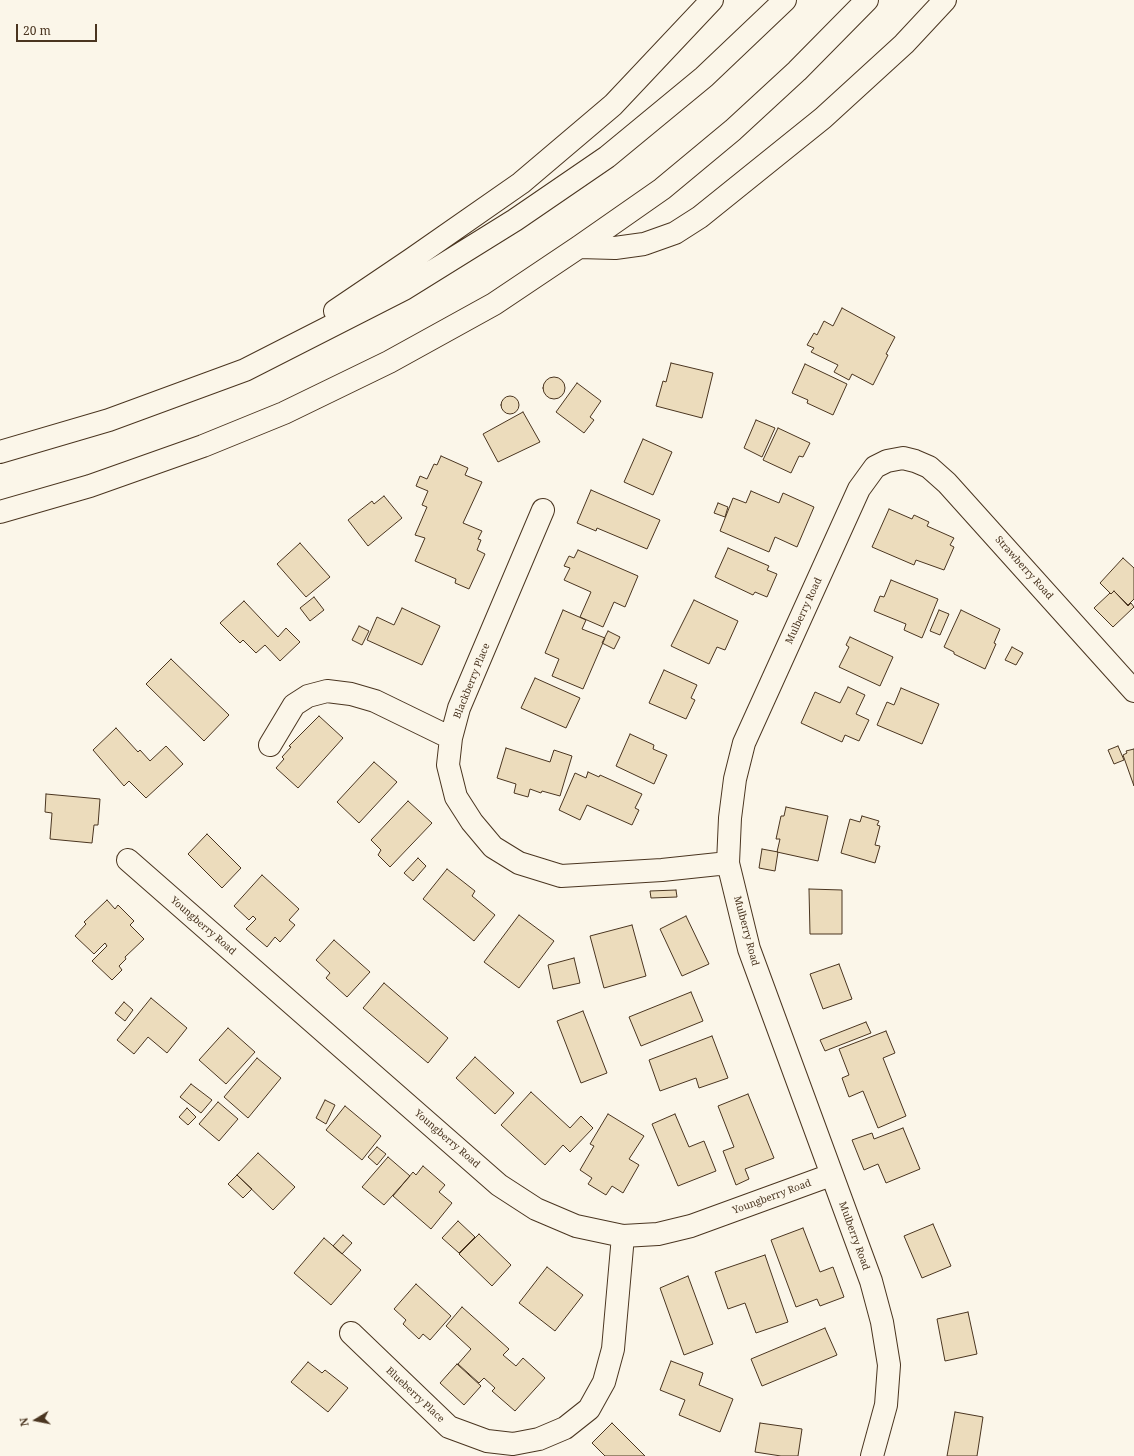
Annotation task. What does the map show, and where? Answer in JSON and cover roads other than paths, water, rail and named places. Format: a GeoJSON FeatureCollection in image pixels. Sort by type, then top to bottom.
{"type":"FeatureCollection","features":[{"type":"Feature","properties":{"kind":"main road"},"geometry":{"type":"LineString","coordinates":[[245,370],[412,259],[521,183],[613,105],[712,0]]}},
{"type":"Feature","properties":{"kind":"main road"},"geometry":{"type":"LineString","coordinates":[[0,452],[110,420],[245,370],[404,289],[515,220],[607,157],[704,76],[785,0]]}},
{"type":"Feature","properties":{"kind":"main road"},"geometry":{"type":"LineString","coordinates":[[0,512],[90,486],[203,446],[284,413],[389,362],[494,304],[580,248],[662,189],[733,130],[797,71],[867,0]]}},
{"type":"Feature","properties":{"kind":"main road"},"geometry":{"type":"LineString","coordinates":[[580,248],[615,248],[644,244],[675,233],[700,217],[823,118],[904,44],[945,0]]}},
{"type":"Feature","properties":{"kind":"main road","name":"Strawberry Road"},"geometry":{"type":"LineString","coordinates":[[903,458],[929,467],[947,483],[1134,691]]}},
{"type":"Feature","properties":{"kind":"main road","name":"Mulberry Road"},"geometry":{"type":"LineString","coordinates":[[872,1456],[886,1405],[889,1365],[882,1322],[871,1281],[749,949],[728,863],[730,818],[735,779],[744,743],[859,489],[875,467],[888,461],[903,458]]}},
{"type":"Feature","properties":{"kind":"main road","name":"Blackberry Place"},"geometry":{"type":"LineString","coordinates":[[543,510],[459,708],[451,738],[448,765],[456,797],[472,822],[493,847],[519,863],[562,876],[662,870],[728,863]]}},
{"type":"Feature","properties":{"kind":"main road"},"geometry":{"type":"LineString","coordinates":[[270,745],[294,705],[308,696],[327,692],[351,694],[375,701],[451,738]]}},
{"type":"Feature","properties":{"kind":"main road","name":"Youngberry Road"},"geometry":{"type":"LineString","coordinates":[[128,860],[499,1185],[536,1210],[576,1226],[623,1236],[658,1234],[691,1226],[832,1175]]}},
{"type":"Feature","properties":{"kind":"main road","name":"Blueberry Place"},"geometry":{"type":"LineString","coordinates":[[351,1333],[449,1426],[487,1441],[513,1444],[539,1439],[565,1428],[589,1409],[604,1382],[613,1349],[623,1236]]}}]}
